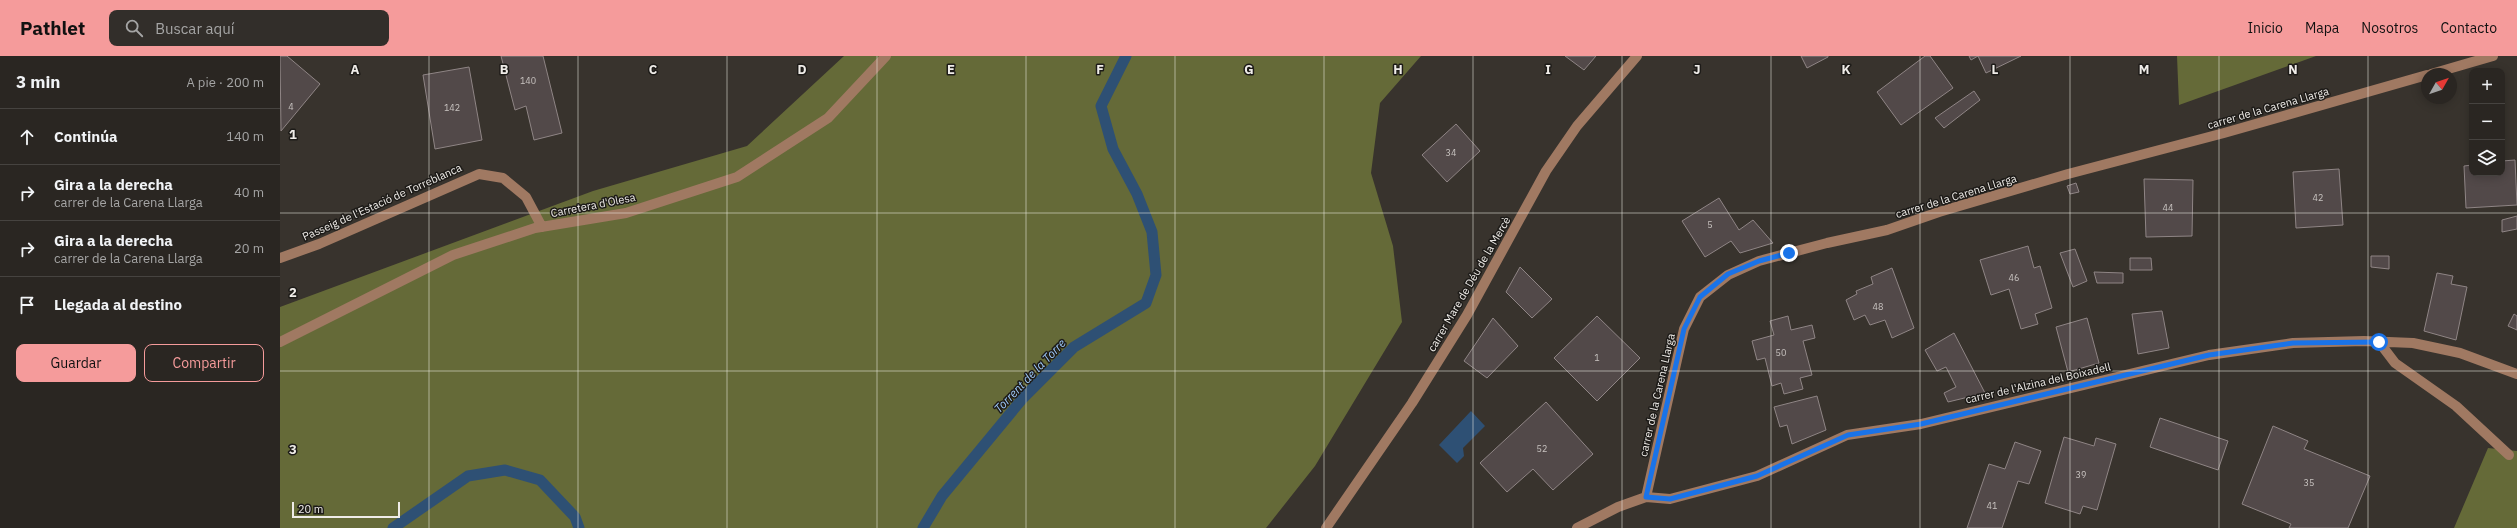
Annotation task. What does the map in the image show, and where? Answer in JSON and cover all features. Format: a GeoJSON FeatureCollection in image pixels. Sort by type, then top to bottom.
{"type":"FeatureCollection","features":[{"type":"Feature","properties":{"kind":"street","name":"Carretera d'Olesa"},"geometry":{"type":"LineString","coordinates":[[280,342],[453,255],[542,227],[626,213],[737,177],[828,118],[886,56]]}},
{"type":"Feature","properties":{"kind":"street","name":"carrer Mare de Déu de la Mercè"},"geometry":{"type":"LineString","coordinates":[[1326,528],[1412,403],[1467,315],[1546,171],[1577,126],[1637,56]]}},
{"type":"Feature","properties":{"kind":"street"},"geometry":{"type":"LineString","coordinates":[[2452,68],[2493,56]]}},
{"type":"Feature","properties":{"kind":"street","name":"carrer de la Carena Llarga"},"geometry":{"type":"LineString","coordinates":[[1646,497],[1684,329],[1700,297],[1728,274],[1766,259],[1827,242],[1887,230],[1939,212],[2068,174],[2224,133],[2421,77]]}},
{"type":"Feature","properties":{"kind":"street","name":"Passeig de l'Estació de Torreblanca"},"geometry":{"type":"LineString","coordinates":[[280,258],[319,244],[478,174],[503,178],[520,192],[526,197],[542,227]]}},
{"type":"Feature","properties":{"kind":"street"},"geometry":{"type":"LineString","coordinates":[[2379,342],[2395,363],[2456,406],[2509,455]]}},
{"type":"Feature","properties":{"kind":"street","name":"carrer de l'Alzina del Boixadell"},"geometry":{"type":"LineString","coordinates":[[1577,528],[1618,507],[1646,497],[1670,499],[1742,481],[1848,435],[1921,424],[2209,355],[2293,343],[2413,343],[2460,353],[2517,374]]}},
{"type":"Feature","properties":{"kind":"green space"},"geometry":{"type":"Polygon","coordinates":[[[844,56],[1421,56],[1380,103],[1371,173],[1393,246],[1402,322],[1315,466],[1266,528],[280,528],[280,307],[593,191],[747,146],[844,56]]]}},
{"type":"Feature","properties":{"kind":"green space"},"geometry":{"type":"Polygon","coordinates":[[[2177,56],[2316,56],[2179,105],[2177,56]]]}},
{"type":"Feature","properties":{"kind":"green space"},"geometry":{"type":"Polygon","coordinates":[[[2488,448],[2517,451],[2517,528],[2454,528],[2488,448]]]}},
{"type":"Feature","properties":{"kind":"water"},"geometry":{"type":"Polygon","coordinates":[[[1471,411],[1485,426],[1463,448],[1464,456],[1457,463],[1439,445],[1471,411]]]}},
{"type":"Feature","properties":{"kind":"building"},"geometry":{"type":"Polygon","coordinates":[[[280,56],[287,56],[320,84],[281,131],[280,56]]]}},
{"type":"Feature","properties":{"kind":"building"},"geometry":{"type":"Polygon","coordinates":[[[501,56],[543,56],[562,133],[534,140],[526,106],[515,110],[501,56]]]}},
{"type":"Feature","properties":{"kind":"building"},"geometry":{"type":"Polygon","coordinates":[[[1565,56],[1596,56],[1584,70],[1565,56]]]}},
{"type":"Feature","properties":{"kind":"building"},"geometry":{"type":"Polygon","coordinates":[[[1801,56],[1828,56],[1828,57],[1807,68],[1801,56]]]}},
{"type":"Feature","properties":{"kind":"building"},"geometry":{"type":"Polygon","coordinates":[[[1925,56],[1930,56],[1953,88],[1901,125],[1877,92],[1925,56]]]}},
{"type":"Feature","properties":{"kind":"building"},"geometry":{"type":"Polygon","coordinates":[[[1969,56],[1978,56],[1971,60],[1969,56]]]}},
{"type":"Feature","properties":{"kind":"building"},"geometry":{"type":"Polygon","coordinates":[[[1978,56],[2021,56],[1986,73],[1978,56]]]}},
{"type":"Feature","properties":{"kind":"building"},"geometry":{"type":"Polygon","coordinates":[[[469,67],[482,140],[435,149],[423,75],[469,67]]]}},
{"type":"Feature","properties":{"kind":"building"},"geometry":{"type":"Polygon","coordinates":[[[1974,91],[1980,100],[1944,128],[1935,118],[1974,91]]]}},
{"type":"Feature","properties":{"kind":"building"},"geometry":{"type":"Polygon","coordinates":[[[1456,124],[1480,151],[1447,182],[1422,155],[1456,124]]]}},
{"type":"Feature","properties":{"kind":"building"},"geometry":{"type":"Polygon","coordinates":[[[2515,160],[2517,205],[2466,208],[2464,166],[2469,165],[2469,176],[2505,176],[2505,161],[2515,160]]]}},
{"type":"Feature","properties":{"kind":"building"},"geometry":{"type":"Polygon","coordinates":[[[2339,169],[2343,225],[2296,228],[2293,172],[2339,169]]]}},
{"type":"Feature","properties":{"kind":"building"},"geometry":{"type":"Polygon","coordinates":[[[2144,179],[2193,180],[2192,236],[2146,237],[2144,179]]]}},
{"type":"Feature","properties":{"kind":"building"},"geometry":{"type":"Polygon","coordinates":[[[2076,183],[2079,192],[2070,194],[2067,186],[2076,183]]]}},
{"type":"Feature","properties":{"kind":"building"},"geometry":{"type":"Polygon","coordinates":[[[1719,198],[1739,230],[1753,220],[1773,243],[1740,253],[1731,241],[1705,257],[1682,221],[1719,198]]]}},
{"type":"Feature","properties":{"kind":"building"},"geometry":{"type":"Polygon","coordinates":[[[2517,216],[2517,229],[2502,232],[2502,220],[2517,216]]]}},
{"type":"Feature","properties":{"kind":"building"},"geometry":{"type":"Polygon","coordinates":[[[2028,246],[2034,268],[2040,266],[2052,308],[2035,314],[2038,324],[2021,329],[2009,289],[1991,295],[1980,260],[2028,246]]]}},
{"type":"Feature","properties":{"kind":"building"},"geometry":{"type":"Polygon","coordinates":[[[2075,249],[2087,281],[2073,287],[2060,253],[2075,249]]]}},
{"type":"Feature","properties":{"kind":"building"},"geometry":{"type":"Polygon","coordinates":[[[2371,256],[2389,256],[2389,269],[2371,267],[2371,256]]]}},
{"type":"Feature","properties":{"kind":"building"},"geometry":{"type":"Polygon","coordinates":[[[2130,258],[2151,258],[2152,270],[2130,270],[2130,258]]]}},
{"type":"Feature","properties":{"kind":"building"},"geometry":{"type":"Polygon","coordinates":[[[1520,267],[1552,299],[1532,318],[1506,292],[1520,267]]]}},
{"type":"Feature","properties":{"kind":"building"},"geometry":{"type":"Polygon","coordinates":[[[1892,268],[1914,328],[1892,338],[1885,320],[1870,325],[1865,315],[1854,320],[1846,300],[1857,294],[1856,291],[1873,284],[1871,277],[1892,268]]]}},
{"type":"Feature","properties":{"kind":"building"},"geometry":{"type":"Polygon","coordinates":[[[2094,272],[2123,273],[2123,283],[2097,283],[2094,272]]]}},
{"type":"Feature","properties":{"kind":"building"},"geometry":{"type":"Polygon","coordinates":[[[2437,273],[2453,276],[2451,284],[2467,287],[2456,340],[2424,331],[2437,273]]]}},
{"type":"Feature","properties":{"kind":"building"},"geometry":{"type":"Polygon","coordinates":[[[2162,311],[2169,348],[2138,354],[2132,314],[2162,311]]]}},
{"type":"Feature","properties":{"kind":"building"},"geometry":{"type":"Polygon","coordinates":[[[2514,314],[2517,316],[2517,330],[2508,326],[2514,314]]]}},
{"type":"Feature","properties":{"kind":"building"},"geometry":{"type":"Polygon","coordinates":[[[1597,316],[1640,358],[1597,401],[1554,358],[1597,316]]]}},
{"type":"Feature","properties":{"kind":"building"},"geometry":{"type":"Polygon","coordinates":[[[1788,316],[1791,330],[1812,325],[1815,338],[1803,341],[1812,375],[1800,378],[1803,389],[1784,394],[1781,383],[1772,386],[1765,358],[1757,360],[1752,341],[1774,335],[1770,321],[1788,316]]]}},
{"type":"Feature","properties":{"kind":"building"},"geometry":{"type":"Polygon","coordinates":[[[1493,318],[1518,346],[1487,378],[1464,361],[1493,318]]]}},
{"type":"Feature","properties":{"kind":"building"},"geometry":{"type":"Polygon","coordinates":[[[2087,318],[2099,363],[2068,372],[2056,327],[2087,318]]]}},
{"type":"Feature","properties":{"kind":"building"},"geometry":{"type":"Polygon","coordinates":[[[1954,333],[1985,393],[1948,402],[1944,393],[1956,387],[1946,367],[1937,371],[1925,350],[1954,333]]]}},
{"type":"Feature","properties":{"kind":"building"},"geometry":{"type":"Polygon","coordinates":[[[1817,396],[1826,430],[1792,444],[1787,425],[1780,427],[1774,407],[1817,396]]]}},
{"type":"Feature","properties":{"kind":"building"},"geometry":{"type":"Polygon","coordinates":[[[1546,402],[1593,454],[1553,490],[1533,469],[1507,492],[1480,463],[1546,402]]]}},
{"type":"Feature","properties":{"kind":"building"},"geometry":{"type":"Polygon","coordinates":[[[2160,418],[2228,441],[2218,470],[2150,447],[2160,418]]]}},
{"type":"Feature","properties":{"kind":"building"},"geometry":{"type":"Polygon","coordinates":[[[2273,426],[2308,441],[2304,449],[2370,476],[2348,528],[2289,528],[2291,524],[2242,504],[2273,426]]]}},
{"type":"Feature","properties":{"kind":"building"},"geometry":{"type":"Polygon","coordinates":[[[2064,437],[2094,446],[2096,438],[2116,444],[2097,510],[2083,506],[2080,514],[2045,503],[2064,437]]]}},
{"type":"Feature","properties":{"kind":"building"},"geometry":{"type":"Polygon","coordinates":[[[2015,442],[2041,451],[2029,484],[2018,481],[2002,528],[1967,528],[1989,464],[2005,469],[2015,442]]]}},
{"type":"Feature","properties":{"kind":"waterway","name":"Torrent de la Torre"},"geometry":{"type":"LineString","coordinates":[[923,528],[942,496],[1023,398],[1074,347],[1146,303],[1156,275],[1152,232],[1137,194],[1113,149],[1101,106],[1126,56]]}},
{"type":"Feature","properties":{"kind":"waterway","name":"Torrent de la Torre"},"geometry":{"type":"LineString","coordinates":[[393,528],[468,476],[505,470],[540,480],[575,517],[579,528]]}},
{"type":"Feature","properties":{"kind":"route"},"geometry":{"type":"LineString","coordinates":[[1789,253],[1759,261],[1728,274],[1700,297],[1684,329],[1646,497],[1670,499],[1699,490],[1727,485],[1757,476],[1848,435],[1921,424],[2209,355],[2293,343],[2364,340],[2379,342]]}}]}
